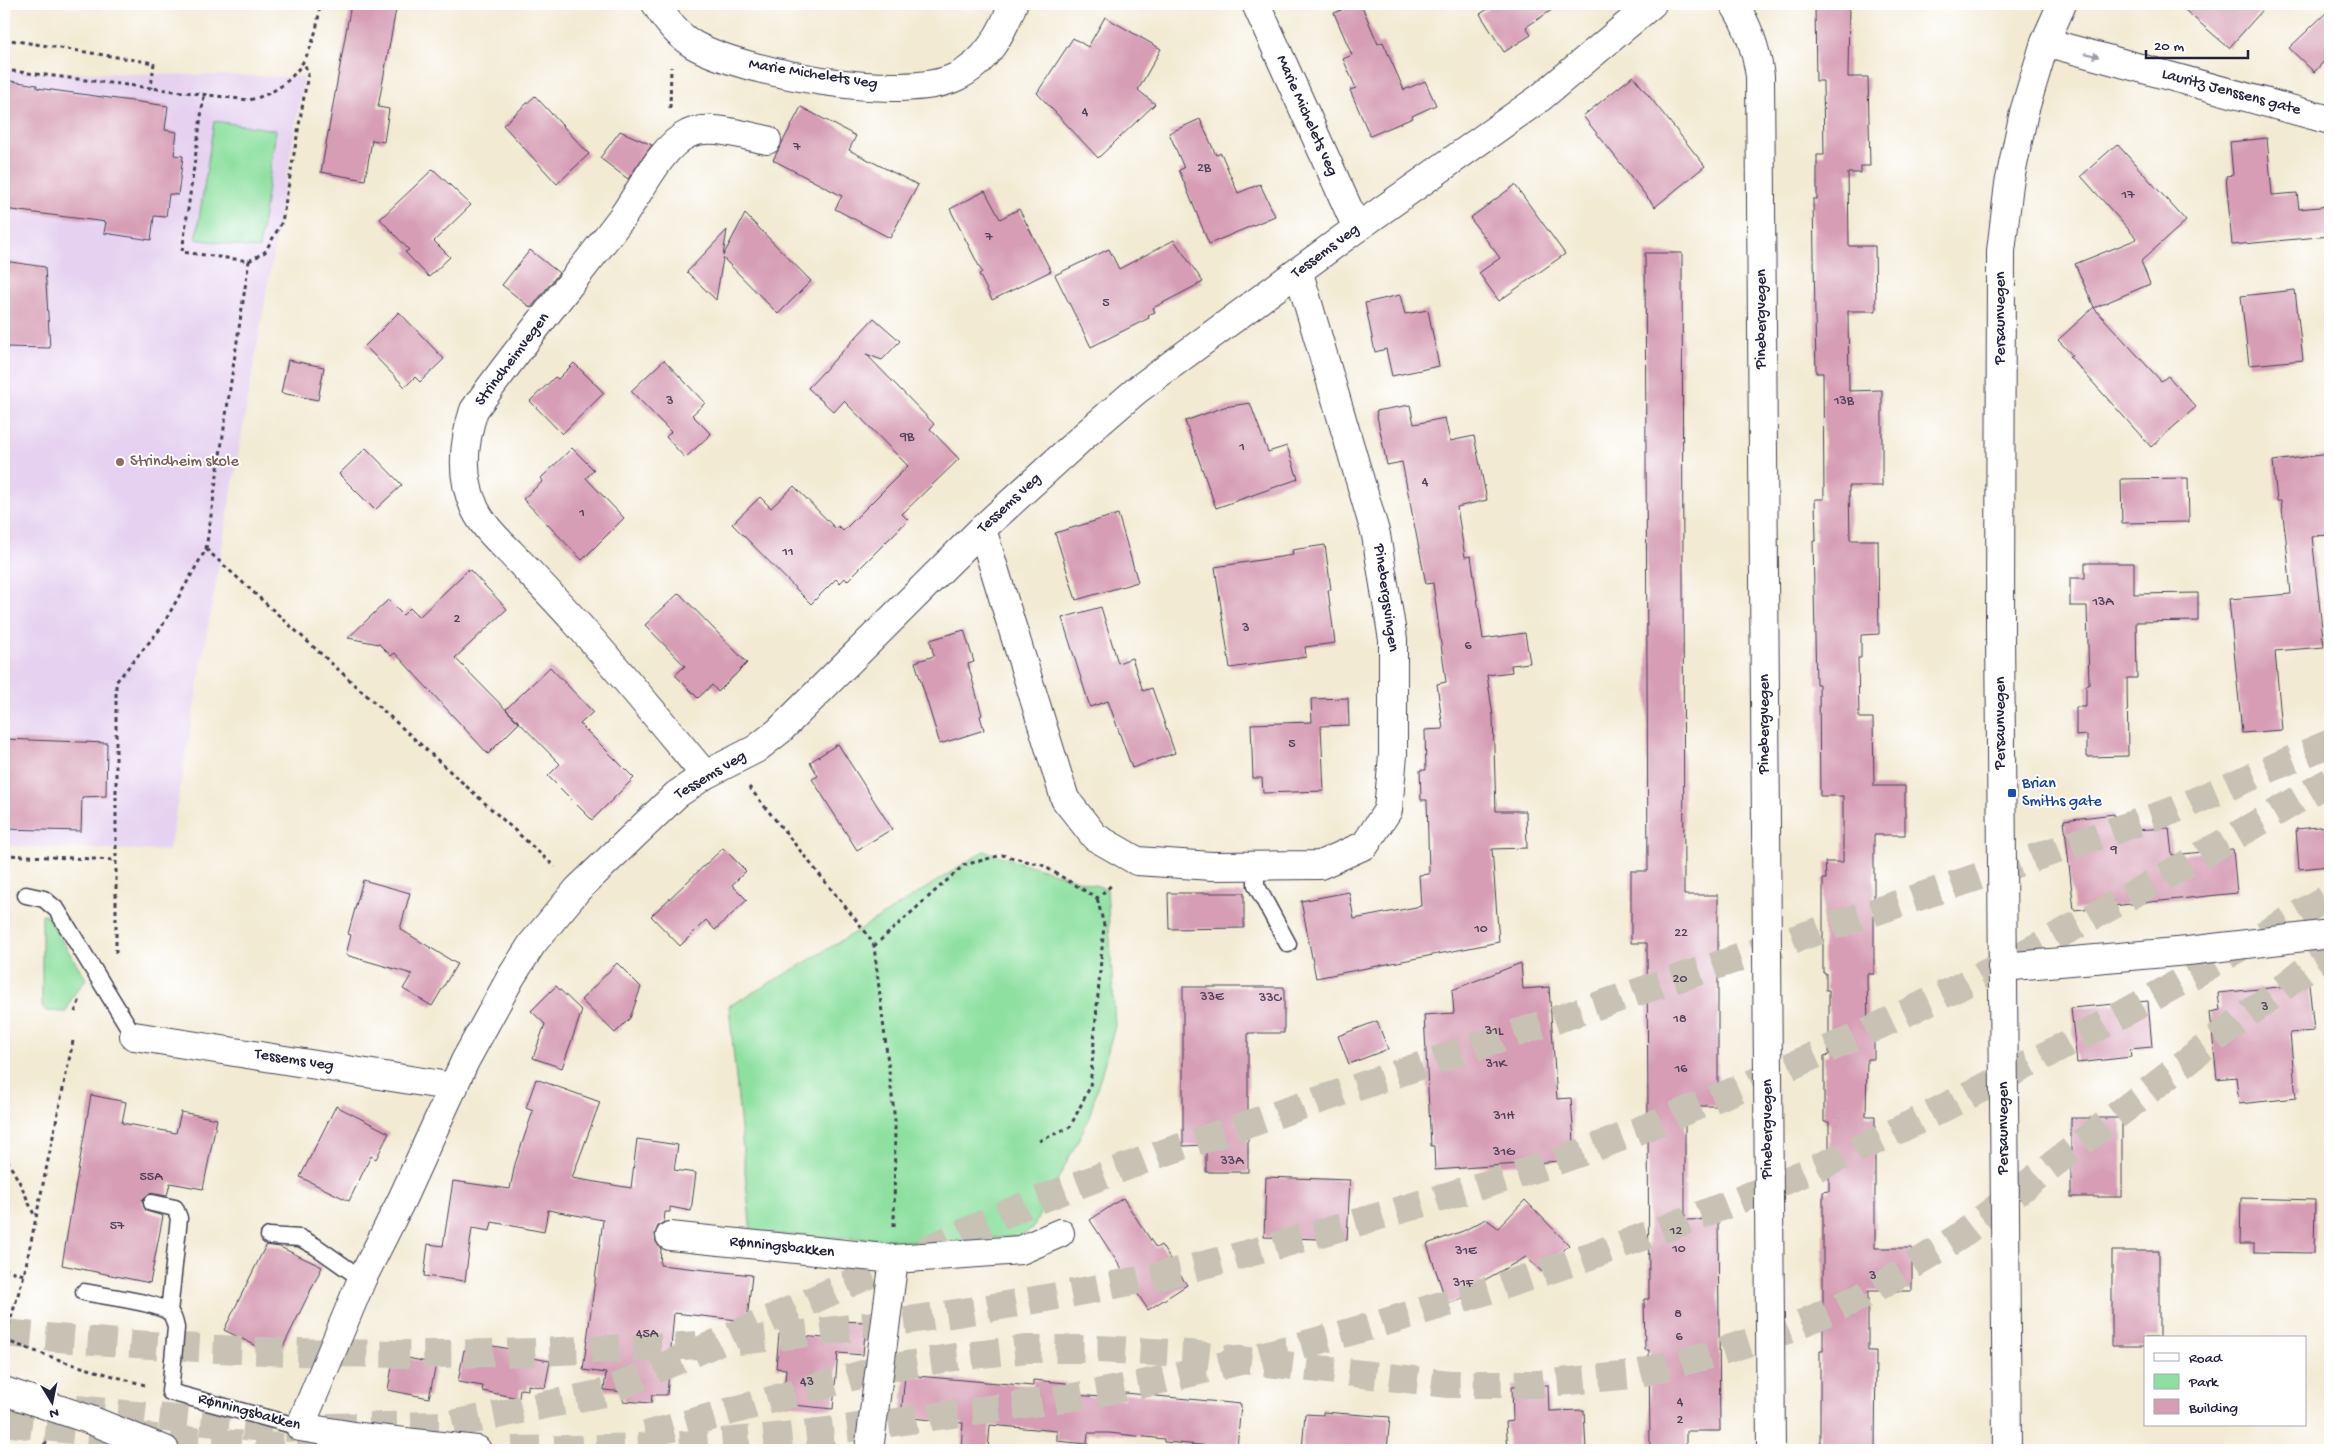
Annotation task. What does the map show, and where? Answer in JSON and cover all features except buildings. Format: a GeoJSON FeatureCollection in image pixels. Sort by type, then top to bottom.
{"type":"FeatureCollection","features":[{"type":"Feature","properties":{"kind":"street","name":"Marie Michelets veg"},"geometry":{"type":"LineString","coordinates":[[656,4],[677,33],[694,45],[735,62],[771,71],[884,87],[923,85],[955,78],[975,65],[991,48],[1013,4]]}},
{"type":"Feature","properties":{"kind":"street","name":"Marie Michelets veg"},"geometry":{"type":"LineString","coordinates":[[1256,4],[1357,228]]}},
{"type":"Feature","properties":{"kind":"street","name":"Tessems veg"},"geometry":{"type":"LineString","coordinates":[[300,1427],[362,1279],[402,1199],[465,1061],[511,977],[532,944],[578,889],[676,795],[705,776],[756,749],[779,731],[982,530],[1086,434],[1137,390],[1299,273],[1357,228],[1540,98],[1652,4]]}},
{"type":"Feature","properties":{"kind":"street","name":"Pinebergvegen"},"geometry":{"type":"LineString","coordinates":[[1734,4],[1746,23],[1757,52],[1760,76],[1771,1450]]}},
{"type":"Feature","properties":{"kind":"street","name":"Persaunvegen"},"geometry":{"type":"LineString","coordinates":[[2007,1450],[2000,640],[2001,251],[2009,184],[2024,112],[2057,5]]}},
{"type":"Feature","properties":{"kind":"street","name":"Lauritz Jenssens gate"},"geometry":{"type":"LineString","coordinates":[[2045,42],[2330,120]]}},
{"type":"Feature","properties":{"kind":"street","name":"Strindheimvegen"},"geometry":{"type":"LineString","coordinates":[[705,776],[573,619],[488,529],[476,510],[468,490],[464,467],[467,430],[474,410],[621,218],[663,157],[677,141],[689,133],[700,130],[715,130],[767,140]]}},
{"type":"Feature","properties":{"kind":"street","name":"Pinebergsvingen"},"geometry":{"type":"LineString","coordinates":[[982,530],[1065,799],[1095,837],[1136,860],[1212,866],[1320,865],[1364,845],[1388,810],[1393,755],[1393,640],[1376,535],[1299,273]]}},
{"type":"Feature","properties":{"kind":"street"},"geometry":{"type":"LineString","coordinates":[[2002,967],[2188,951],[2330,934]]}},
{"type":"Feature","properties":{"kind":"street","name":"Tessems veg"},"geometry":{"type":"LineString","coordinates":[[134,1036],[454,1087]]}},
{"type":"Feature","properties":{"kind":"street","name":"Rønningsbakken"},"geometry":{"type":"LineString","coordinates":[[670,1236],[894,1259],[1021,1250],[1060,1234]]}},
{"type":"Feature","properties":{"kind":"street"},"geometry":{"type":"LineString","coordinates":[[869,1450],[894,1259]]}},
{"type":"Feature","properties":{"kind":"street"},"geometry":{"type":"LineString","coordinates":[[4,1391],[88,1419],[165,1450]]}},
{"type":"Feature","properties":{"kind":"street","name":"Rønningsbakken"},"geometry":{"type":"LineString","coordinates":[[300,1427],[360,1437],[477,1450]]}},
{"type":"Feature","properties":{"kind":"lane"},"geometry":{"type":"LineString","coordinates":[[1256,866],[1256,886],[1288,944]]}},
{"type":"Feature","properties":{"kind":"lane"},"geometry":{"type":"LineString","coordinates":[[26,895],[44,899],[57,910],[134,1036]]}},
{"type":"Feature","properties":{"kind":"lane"},"geometry":{"type":"LineString","coordinates":[[152,1203],[174,1208],[179,1218],[170,1312]]}},
{"type":"Feature","properties":{"kind":"lane"},"geometry":{"type":"LineString","coordinates":[[269,1236],[300,1238],[315,1246],[362,1279]]}},
{"type":"Feature","properties":{"kind":"lane"},"geometry":{"type":"LineString","coordinates":[[84,1292],[155,1305],[170,1312],[174,1318],[176,1328],[170,1392]]}},
{"type":"Feature","properties":{"kind":"lane","name":"Rønningsbakken"},"geometry":{"type":"LineString","coordinates":[[170,1392],[300,1427]]}},
{"type":"Feature","properties":{"kind":"path"},"geometry":{"type":"LineString","coordinates":[[4,70],[248,100],[263,97],[279,89],[304,62],[311,46],[320,4]]}},
{"type":"Feature","properties":{"kind":"path"},"geometry":{"type":"LineString","coordinates":[[677,33],[669,50],[672,83],[670,110],[677,141]]}},
{"type":"Feature","properties":{"kind":"path"},"geometry":{"type":"LineString","coordinates":[[4,39],[154,64],[151,88]]}},
{"type":"Feature","properties":{"kind":"path"},"geometry":{"type":"LineString","coordinates":[[204,95],[182,252],[249,262],[265,252],[282,222],[308,74],[304,62]]}},
{"type":"Feature","properties":{"kind":"path"},"geometry":{"type":"LineString","coordinates":[[116,962],[116,682],[161,628],[206,549],[249,262]]}},
{"type":"Feature","properties":{"kind":"path"},"geometry":{"type":"LineString","coordinates":[[206,549],[578,889]]}},
{"type":"Feature","properties":{"kind":"path"},"geometry":{"type":"LineString","coordinates":[[747,785],[868,935],[874,946],[895,1121],[894,1259]]}},
{"type":"Feature","properties":{"kind":"path"},"geometry":{"type":"LineString","coordinates":[[4,855],[116,860]]}},
{"type":"Feature","properties":{"kind":"path"},"geometry":{"type":"LineString","coordinates":[[874,946],[964,865],[1002,855],[1042,865],[1097,898],[1104,925],[1090,1087],[1070,1127],[1039,1141]]}},
{"type":"Feature","properties":{"kind":"path"},"geometry":{"type":"LineString","coordinates":[[1097,898],[1136,860]]}},
{"type":"Feature","properties":{"kind":"path"},"geometry":{"type":"LineString","coordinates":[[73,1041],[24,1276],[4,1340],[71,1364],[170,1392]]}},
{"type":"Feature","properties":{"kind":"path"},"geometry":{"type":"LineString","coordinates":[[7,1160],[36,1218]]}},
{"type":"Feature","properties":{"kind":"path"},"geometry":{"type":"LineString","coordinates":[[4,1269],[24,1276]]}},
{"type":"Feature","properties":{"kind":"path"},"geometry":{"type":"LineString","coordinates":[[36,1449],[48,1441],[56,1444]]}},
{"type":"Feature","properties":{"kind":"shaded area","name":"Strindheim skole"},"geometry":{"type":"Polygon","coordinates":[[[4,71],[304,77],[169,851],[4,846],[4,71]]]}},
{"type":"Feature","properties":{"kind":"green space"},"geometry":{"type":"Polygon","coordinates":[[[214,121],[276,130],[259,249],[196,239],[214,121]]]}},
{"type":"Feature","properties":{"kind":"green space"},"geometry":{"type":"Polygon","coordinates":[[[984,851],[1107,889],[1115,1026],[1088,1121],[1032,1229],[1020,1236],[941,1243],[751,1233],[729,1006],[858,931],[984,851]]]}},
{"type":"Feature","properties":{"kind":"green space"},"geometry":{"type":"Polygon","coordinates":[[[42,914],[45,914],[86,979],[72,997],[66,1012],[46,1011],[42,1006],[42,914]]]}},
{"type":"Feature","properties":{"kind":"tunnel"},"geometry":{"type":"LineString","coordinates":[[76,1409],[265,1428],[447,1425],[604,1393],[1028,1204],[1160,1154],[2172,811],[2330,743]]}},
{"type":"Feature","properties":{"kind":"tunnel"},"geometry":{"type":"LineString","coordinates":[[738,1341],[942,1315],[1043,1299],[1144,1279],[1304,1238],[1480,1186],[1560,1160],[1727,1094],[1842,1043],[1971,981],[2177,869],[2330,781]]}},
{"type":"Feature","properties":{"kind":"tunnel"},"geometry":{"type":"LineString","coordinates":[[512,1450],[727,1442],[852,1428],[1056,1400],[1138,1385],[1247,1359],[1411,1314],[1492,1289],[1652,1234],[1809,1171],[1871,1143],[2052,1052],[2192,976],[2330,896]]}},
{"type":"Feature","properties":{"kind":"tunnel"},"geometry":{"type":"LineString","coordinates":[[646,1435],[877,1370],[955,1357],[1027,1349],[1098,1349],[1189,1354],[1449,1384],[1538,1384],[1632,1375],[1709,1355],[1788,1330],[1867,1294],[1960,1236],[2330,951]]}},
{"type":"Feature","properties":{"kind":"tunnel"},"geometry":{"type":"LineString","coordinates":[[4,1333],[149,1345],[366,1354],[511,1353],[697,1345]]}},
{"type":"Feature","properties":{"kind":"tunnel"},"geometry":{"type":"LineString","coordinates":[[4,1422],[172,1439],[341,1450]]}},
{"type":"Feature","properties":{"kind":"place","name":"Strindheim skole"},"geometry":{"type":"Point","coordinates":[120,462]}},
{"type":"Feature","properties":{"kind":"place","name":"Brian Smiths gate"},"geometry":{"type":"Point","coordinates":[2012,793]}}]}
